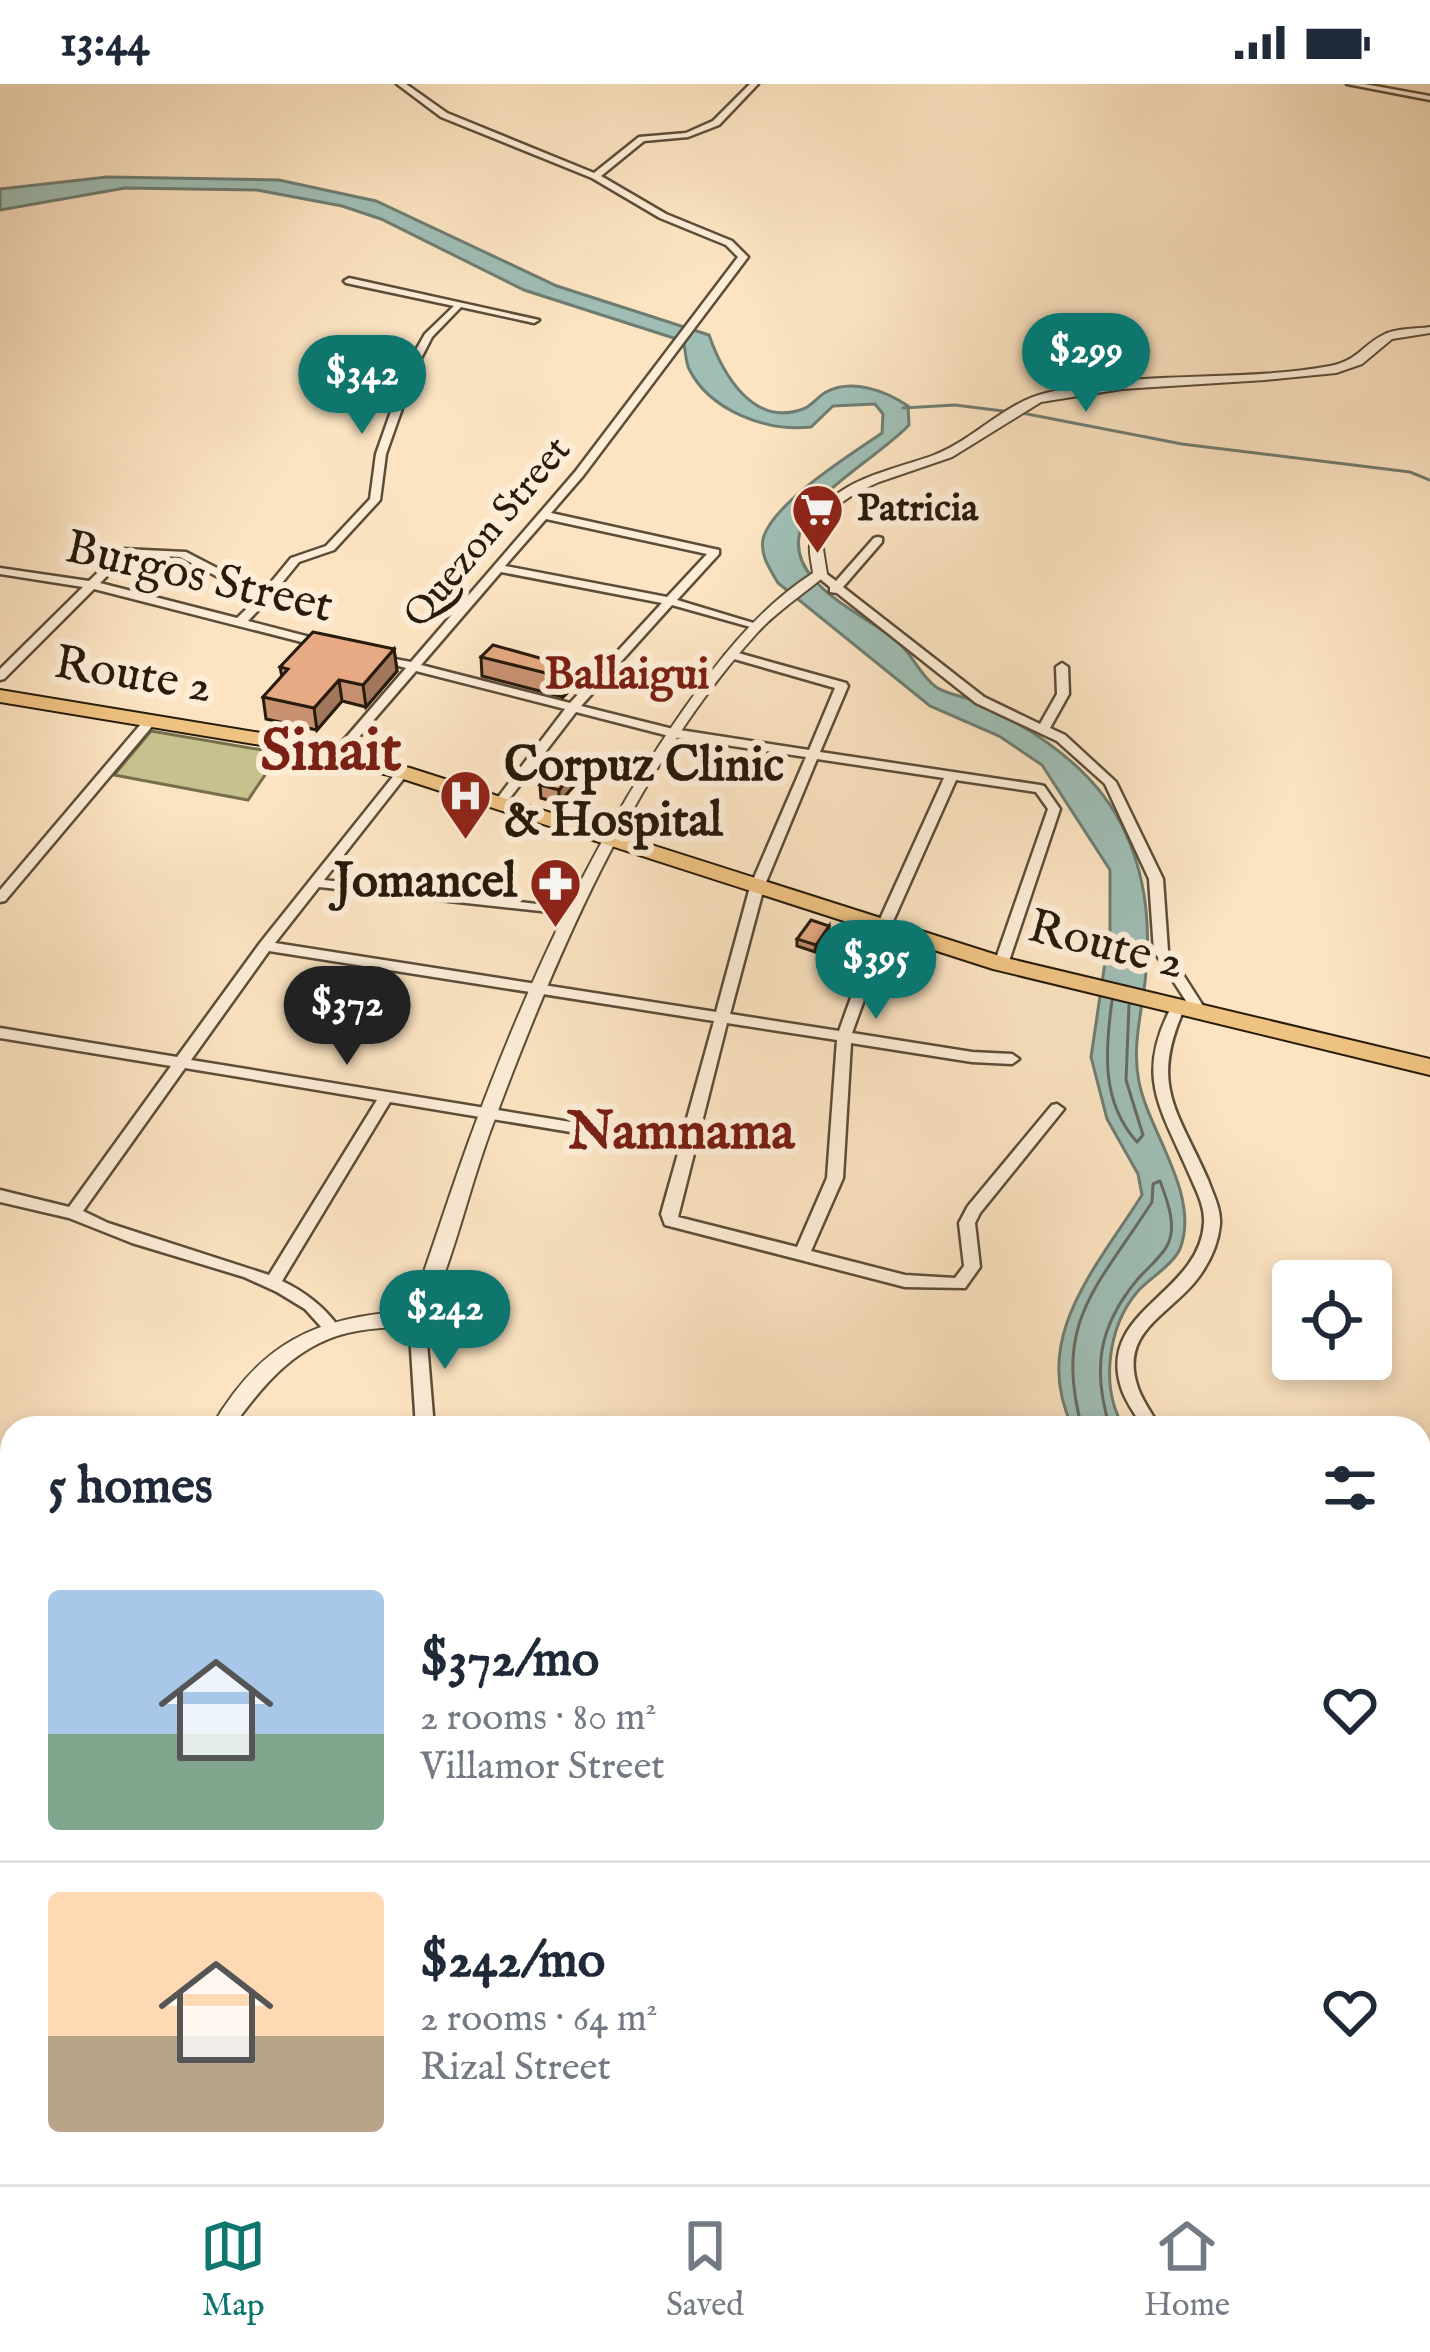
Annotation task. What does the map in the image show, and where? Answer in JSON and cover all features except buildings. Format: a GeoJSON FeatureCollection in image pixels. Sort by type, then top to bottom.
{"type":"FeatureCollection","features":[{"type":"Feature","properties":{"kind":"highway","name":"Route 2"},"geometry":{"type":"LineString","coordinates":[[0,697],[150,721],[403,772],[502,800],[1000,964],[1430,1067]]}},
{"type":"Feature","properties":{"kind":"street"},"geometry":{"type":"LineString","coordinates":[[401,84],[444,115],[595,176],[642,139],[688,135],[716,123],[754,84]]}},
{"type":"Feature","properties":{"kind":"street"},"geometry":{"type":"LineString","coordinates":[[1351,84],[1430,98]]}},
{"type":"Feature","properties":{"kind":"street","name":"Quezon Street"},"geometry":{"type":"LineString","coordinates":[[337,756],[545,515],[662,370],[677,341],[741,262],[742,253],[644,207],[595,176]]}},
{"type":"Feature","properties":{"kind":"street"},"geometry":{"type":"LineString","coordinates":[[349,281],[457,308],[534,320]]}},
{"type":"Feature","properties":{"kind":"street"},"geometry":{"type":"LineString","coordinates":[[239,623],[298,557],[328,550],[375,500],[380,454],[412,366],[428,336],[457,308]]}},
{"type":"Feature","properties":{"kind":"street"},"geometry":{"type":"LineString","coordinates":[[814,578],[817,529],[843,494],[950,454],[1036,400],[1336,369],[1358,362],[1389,336],[1430,330]]}},
{"type":"Feature","properties":{"kind":"street"},"geometry":{"type":"LineString","coordinates":[[502,800],[573,707],[715,550],[545,515]]}},
{"type":"Feature","properties":{"kind":"street"},"geometry":{"type":"LineString","coordinates":[[834,590],[878,540]]}},
{"type":"Feature","properties":{"kind":"street"},"geometry":{"type":"LineString","coordinates":[[0,676],[121,555],[140,550],[186,556],[266,597]]}},
{"type":"Feature","properties":{"kind":"street"},"geometry":{"type":"LineString","coordinates":[[501,568],[669,601],[754,625]]}},
{"type":"Feature","properties":{"kind":"street","name":"Burgos Street"},"geometry":{"type":"LineString","coordinates":[[0,571],[93,585],[349,650]]}},
{"type":"Feature","properties":{"kind":"street"},"geometry":{"type":"LineString","coordinates":[[814,578],[980,700],[1043,729],[1095,766],[1118,793],[1156,879],[1161,951],[1181,1008],[1157,1052],[1157,1076],[1205,1192],[1212,1228],[1205,1251],[1181,1282],[1132,1329],[1123,1355],[1133,1402],[1143,1416]]}},
{"type":"Feature","properties":{"kind":"street"},"geometry":{"type":"LineString","coordinates":[[424,1416],[417,1318],[488,1114],[573,912],[673,733],[754,625],[779,598],[814,578]]}},
{"type":"Feature","properties":{"kind":"street"},"geometry":{"type":"LineString","coordinates":[[731,655],[842,684],[757,887],[669,1214],[674,1224],[905,1281],[959,1284],[972,1267],[967,1222],[973,1210],[1057,1109]]}},
{"type":"Feature","properties":{"kind":"street","name":"Burgos Street"},"geometry":{"type":"LineString","coordinates":[[371,656],[673,733],[1030,786],[1053,800],[1040,859],[1000,964]]}},
{"type":"Feature","properties":{"kind":"street"},"geometry":{"type":"LineString","coordinates":[[1043,729],[1063,694],[1062,668]]}},
{"type":"Feature","properties":{"kind":"street"},"geometry":{"type":"LineString","coordinates":[[0,898],[150,721]]}},
{"type":"Feature","properties":{"kind":"street"},"geometry":{"type":"LineString","coordinates":[[74,1213],[265,946],[403,772]]}},
{"type":"Feature","properties":{"kind":"street"},"geometry":{"type":"LineString","coordinates":[[801,1256],[835,1178],[844,1037],[883,928],[951,776]]}},
{"type":"Feature","properties":{"kind":"street"},"geometry":{"type":"LineString","coordinates":[[316,883],[573,912]]}},
{"type":"Feature","properties":{"kind":"street"},"geometry":{"type":"LineString","coordinates":[[265,946],[1012,1059]]}},
{"type":"Feature","properties":{"kind":"street"},"geometry":{"type":"LineString","coordinates":[[0,1033],[384,1100],[687,1146]]}},
{"type":"Feature","properties":{"kind":"street"},"geometry":{"type":"LineString","coordinates":[[274,1281],[384,1100]]}},
{"type":"Feature","properties":{"kind":"street"},"geometry":{"type":"LineString","coordinates":[[0,1196],[74,1213],[123,1238],[274,1281],[306,1297],[330,1326]]}},
{"type":"Feature","properties":{"kind":"street"},"geometry":{"type":"LineString","coordinates":[[230,1416],[272,1363],[330,1326],[417,1318]]}},
{"type":"Feature","properties":{"kind":"shaded area"},"geometry":{"type":"Polygon","coordinates":[[[151,731],[280,753],[248,800],[114,775],[151,731]]]}},
{"type":"Feature","properties":{"kind":"water"},"geometry":{"type":"Polygon","coordinates":[[[107,177],[279,180],[376,201],[557,286],[709,335],[731,380],[754,404],[769,411],[803,409],[826,392],[847,386],[879,391],[908,406],[909,425],[822,498],[803,523],[798,543],[802,561],[826,592],[895,639],[936,687],[1001,714],[1064,755],[1099,790],[1132,850],[1147,925],[1137,1069],[1144,1101],[1178,1184],[1185,1226],[1178,1252],[1138,1291],[1119,1322],[1110,1358],[1118,1416],[1069,1416],[1061,1395],[1059,1364],[1063,1334],[1088,1277],[1142,1195],[1138,1174],[1107,1119],[1091,1057],[1110,929],[1110,870],[1042,765],[999,736],[930,706],[778,583],[764,557],[763,539],[781,510],[882,433],[883,414],[875,404],[833,406],[811,427],[776,426],[741,416],[698,384],[683,341],[524,290],[381,219],[342,206],[257,190],[125,188],[0,210],[0,189],[107,177]]]}},
{"type":"Feature","properties":{"kind":"waterway"},"geometry":{"type":"LineString","coordinates":[[903,408],[955,405],[1011,412]]}},
{"type":"Feature","properties":{"kind":"waterway"},"geometry":{"type":"LineString","coordinates":[[1022,413],[1182,444],[1410,472],[1430,480]]}},
{"type":"Feature","properties":{"kind":"place","name":"Patricia"},"geometry":{"type":"Point","coordinates":[818,555]}},
{"type":"Feature","properties":{"kind":"place","name":"Corpuz Clinic & Hospital"},"geometry":{"type":"Point","coordinates":[465,841]}},
{"type":"Feature","properties":{"kind":"place","name":"Jomancel"},"geometry":{"type":"Point","coordinates":[556,929]}},
{"type":"Feature","properties":{"kind":"district","name":"Ballaigui"},"geometry":{"type":"Point","coordinates":[627,675]}},
{"type":"Feature","properties":{"kind":"district","name":"Sinait"},"geometry":{"type":"Point","coordinates":[331,753]}},
{"type":"Feature","properties":{"kind":"district","name":"Namnama"},"geometry":{"type":"Point","coordinates":[681,1133]}}]}
